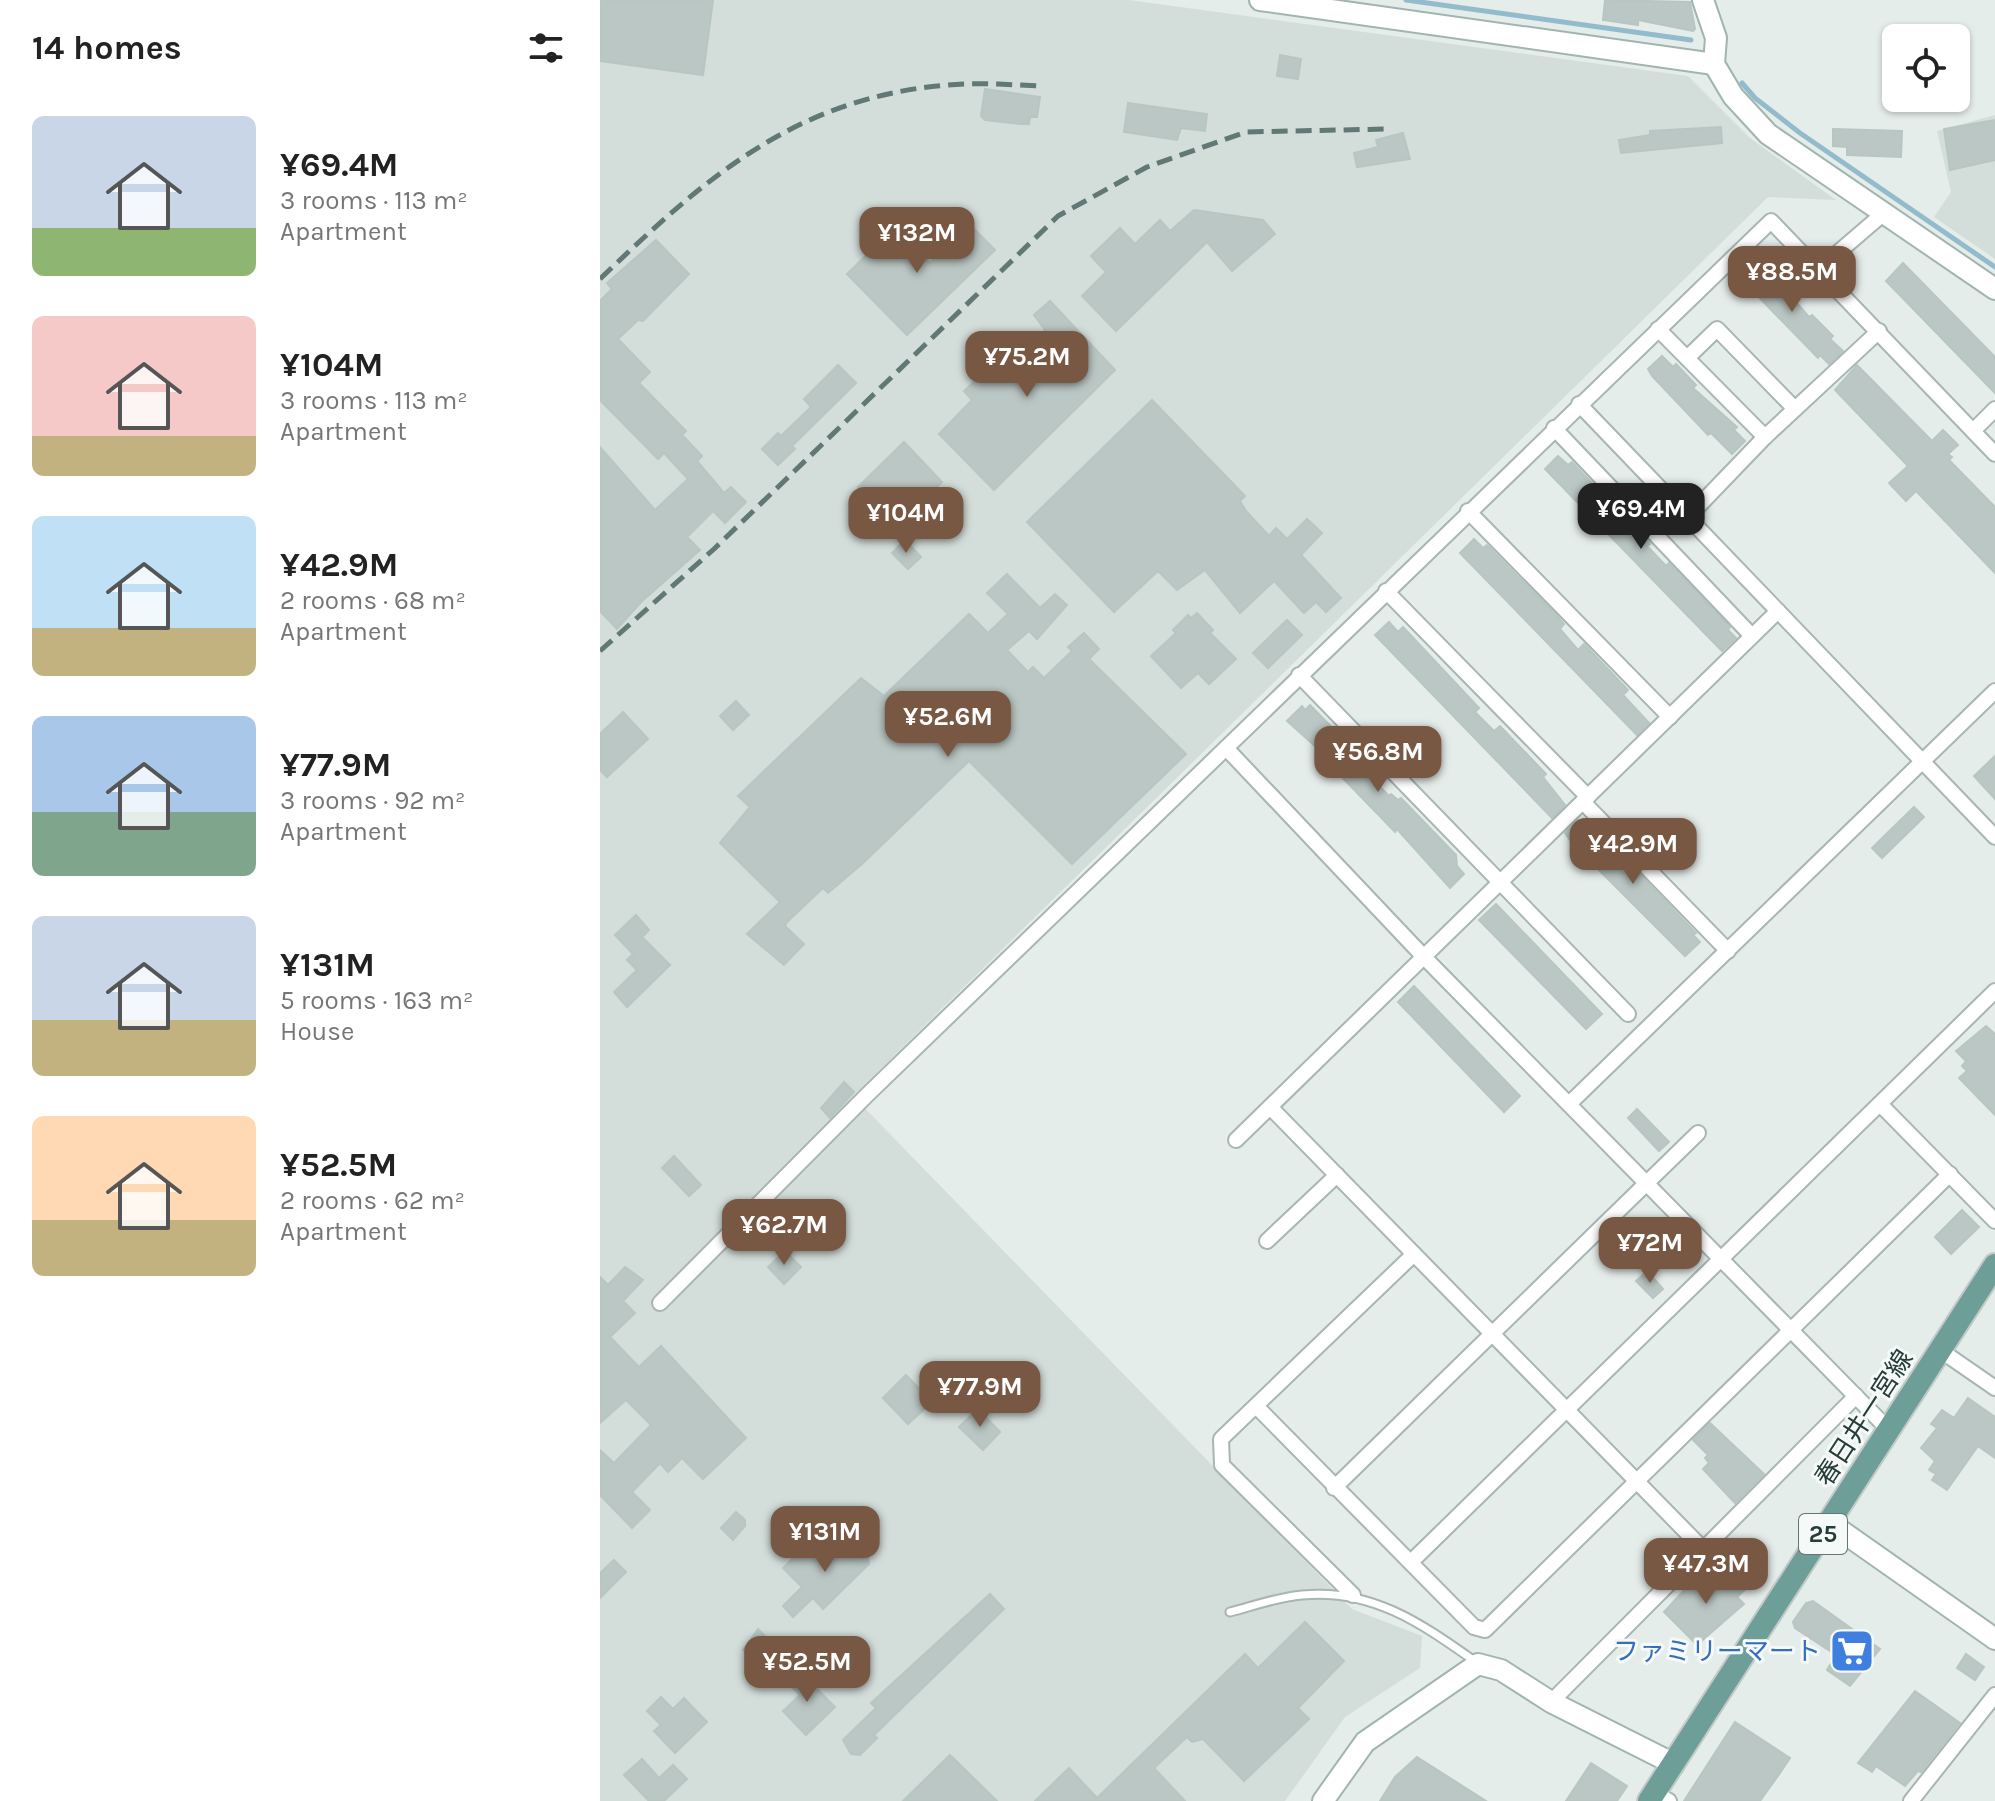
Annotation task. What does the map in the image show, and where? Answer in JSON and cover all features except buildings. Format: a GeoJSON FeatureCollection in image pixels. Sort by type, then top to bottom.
{"type":"FeatureCollection","features":[{"type":"Feature","properties":{"kind":"main road","name":"春日井一宮線"},"geometry":{"type":"LineString","coordinates":[[1658,1798],[1674,1764],[1940,1350],[1992,1278]]}},
{"type":"Feature","properties":{"kind":"street"},"geometry":{"type":"LineString","coordinates":[[1260,0],[1714,64]]}},
{"type":"Feature","properties":{"kind":"street"},"geometry":{"type":"LineString","coordinates":[[1703,0],[1716,38],[1714,64],[1733,96],[1768,134],[1995,289]]}},
{"type":"Feature","properties":{"kind":"street"},"geometry":{"type":"LineString","coordinates":[[1820,268],[1884,213]]}},
{"type":"Feature","properties":{"kind":"street"},"geometry":{"type":"LineString","coordinates":[[660,1303],[867,1095],[1771,221],[1820,268],[1995,454]]}},
{"type":"Feature","properties":{"kind":"street"},"geometry":{"type":"LineString","coordinates":[[1658,329],[1765,437]]}},
{"type":"Feature","properties":{"kind":"street"},"geometry":{"type":"LineString","coordinates":[[1687,358],[1717,329],[1795,409]]}},
{"type":"Feature","properties":{"kind":"street"},"geometry":{"type":"LineString","coordinates":[[1688,517],[1765,437],[1879,331]]}},
{"type":"Feature","properties":{"kind":"street"},"geometry":{"type":"LineString","coordinates":[[1579,404],[1995,837]]}},
{"type":"Feature","properties":{"kind":"street"},"geometry":{"type":"LineString","coordinates":[[1973,431],[1995,409]]}},
{"type":"Feature","properties":{"kind":"street"},"geometry":{"type":"LineString","coordinates":[[1554,428],[1752,636]]}},
{"type":"Feature","properties":{"kind":"street"},"geometry":{"type":"LineString","coordinates":[[1468,511],[1670,717]]}},
{"type":"Feature","properties":{"kind":"street"},"geometry":{"type":"LineString","coordinates":[[1386,591],[1728,951]]}},
{"type":"Feature","properties":{"kind":"street"},"geometry":{"type":"LineString","coordinates":[[1236,1140],[1778,611]]}},
{"type":"Feature","properties":{"kind":"street"},"geometry":{"type":"LineString","coordinates":[[1299,675],[1628,1014]]}},
{"type":"Feature","properties":{"kind":"street"},"geometry":{"type":"LineString","coordinates":[[1569,1104],[1995,691]]}},
{"type":"Feature","properties":{"kind":"street"},"geometry":{"type":"LineString","coordinates":[[1226,748],[1424,957],[1889,1430]]}},
{"type":"Feature","properties":{"kind":"street"},"geometry":{"type":"LineString","coordinates":[[1412,1561],[1995,991]]}},
{"type":"Feature","properties":{"kind":"street"},"geometry":{"type":"LineString","coordinates":[[1880,1104],[1995,1221]]}},
{"type":"Feature","properties":{"kind":"street"},"geometry":{"type":"LineString","coordinates":[[1270,1107],[1703,1549]]}},
{"type":"Feature","properties":{"kind":"street"},"geometry":{"type":"LineString","coordinates":[[1334,1488],[1698,1133]]}},
{"type":"Feature","properties":{"kind":"street"},"geometry":{"type":"LineString","coordinates":[[1256,1406],[1474,1627],[1485,1630],[1950,1174]]}},
{"type":"Feature","properties":{"kind":"street"},"geometry":{"type":"LineString","coordinates":[[1267,1241],[1337,1175]]}},
{"type":"Feature","properties":{"kind":"street"},"geometry":{"type":"LineString","coordinates":[[1353,1595],[1222,1465],[1221,1439],[1414,1254]]}},
{"type":"Feature","properties":{"kind":"street"},"geometry":{"type":"LineString","coordinates":[[1940,1350],[1995,1388]]}},
{"type":"Feature","properties":{"kind":"street"},"geometry":{"type":"LineString","coordinates":[[1551,1702],[1856,1396]]}},
{"type":"Feature","properties":{"kind":"street"},"geometry":{"type":"LineString","coordinates":[[1830,1523],[1995,1639]]}},
{"type":"Feature","properties":{"kind":"street"},"geometry":{"type":"LineString","coordinates":[[1323,1801],[1365,1742],[1478,1664],[1501,1670],[1551,1702],[1674,1764]]}},
{"type":"Feature","properties":{"kind":"street"},"geometry":{"type":"LineString","coordinates":[[1911,1801],[1995,1695]]}},
{"type":"Feature","properties":{"kind":"lane"},"geometry":{"type":"LineString","coordinates":[[1230,1612],[1301,1595],[1353,1595],[1394,1608],[1478,1664]]}},
{"type":"Feature","properties":{"kind":"shaded area"},"geometry":{"type":"Polygon","coordinates":[[[600,0],[1129,0],[1688,76],[1750,138],[1836,200],[1768,197],[853,1096],[1352,1609],[1422,1636],[1420,1668],[1345,1717],[1285,1801],[600,1801],[600,0]]]}},
{"type":"Feature","properties":{"kind":"shaded area"},"geometry":{"type":"Polygon","coordinates":[[[1995,115],[1995,259],[1934,217],[1951,192],[1937,131],[1995,115]]]}},
{"type":"Feature","properties":{"kind":"waterway"},"geometry":{"type":"LineString","coordinates":[[1406,0],[1691,40]]}},
{"type":"Feature","properties":{"kind":"waterway"},"geometry":{"type":"LineString","coordinates":[[1742,83],[1755,98],[1800,133],[1995,267]]}},
{"type":"Feature","properties":{"kind":"railway"},"geometry":{"type":"LineString","coordinates":[[600,279],[677,208],[716,177],[798,125],[843,107],[893,93],[959,84],[1044,86]]}},
{"type":"Feature","properties":{"kind":"railway"},"geometry":{"type":"LineString","coordinates":[[600,651],[714,549],[1058,216],[1147,167],[1246,132],[1386,129]]}},
{"type":"Feature","properties":{"kind":"place","name":"ファミリーマート"},"geometry":{"type":"Point","coordinates":[1852,1651]}}]}
